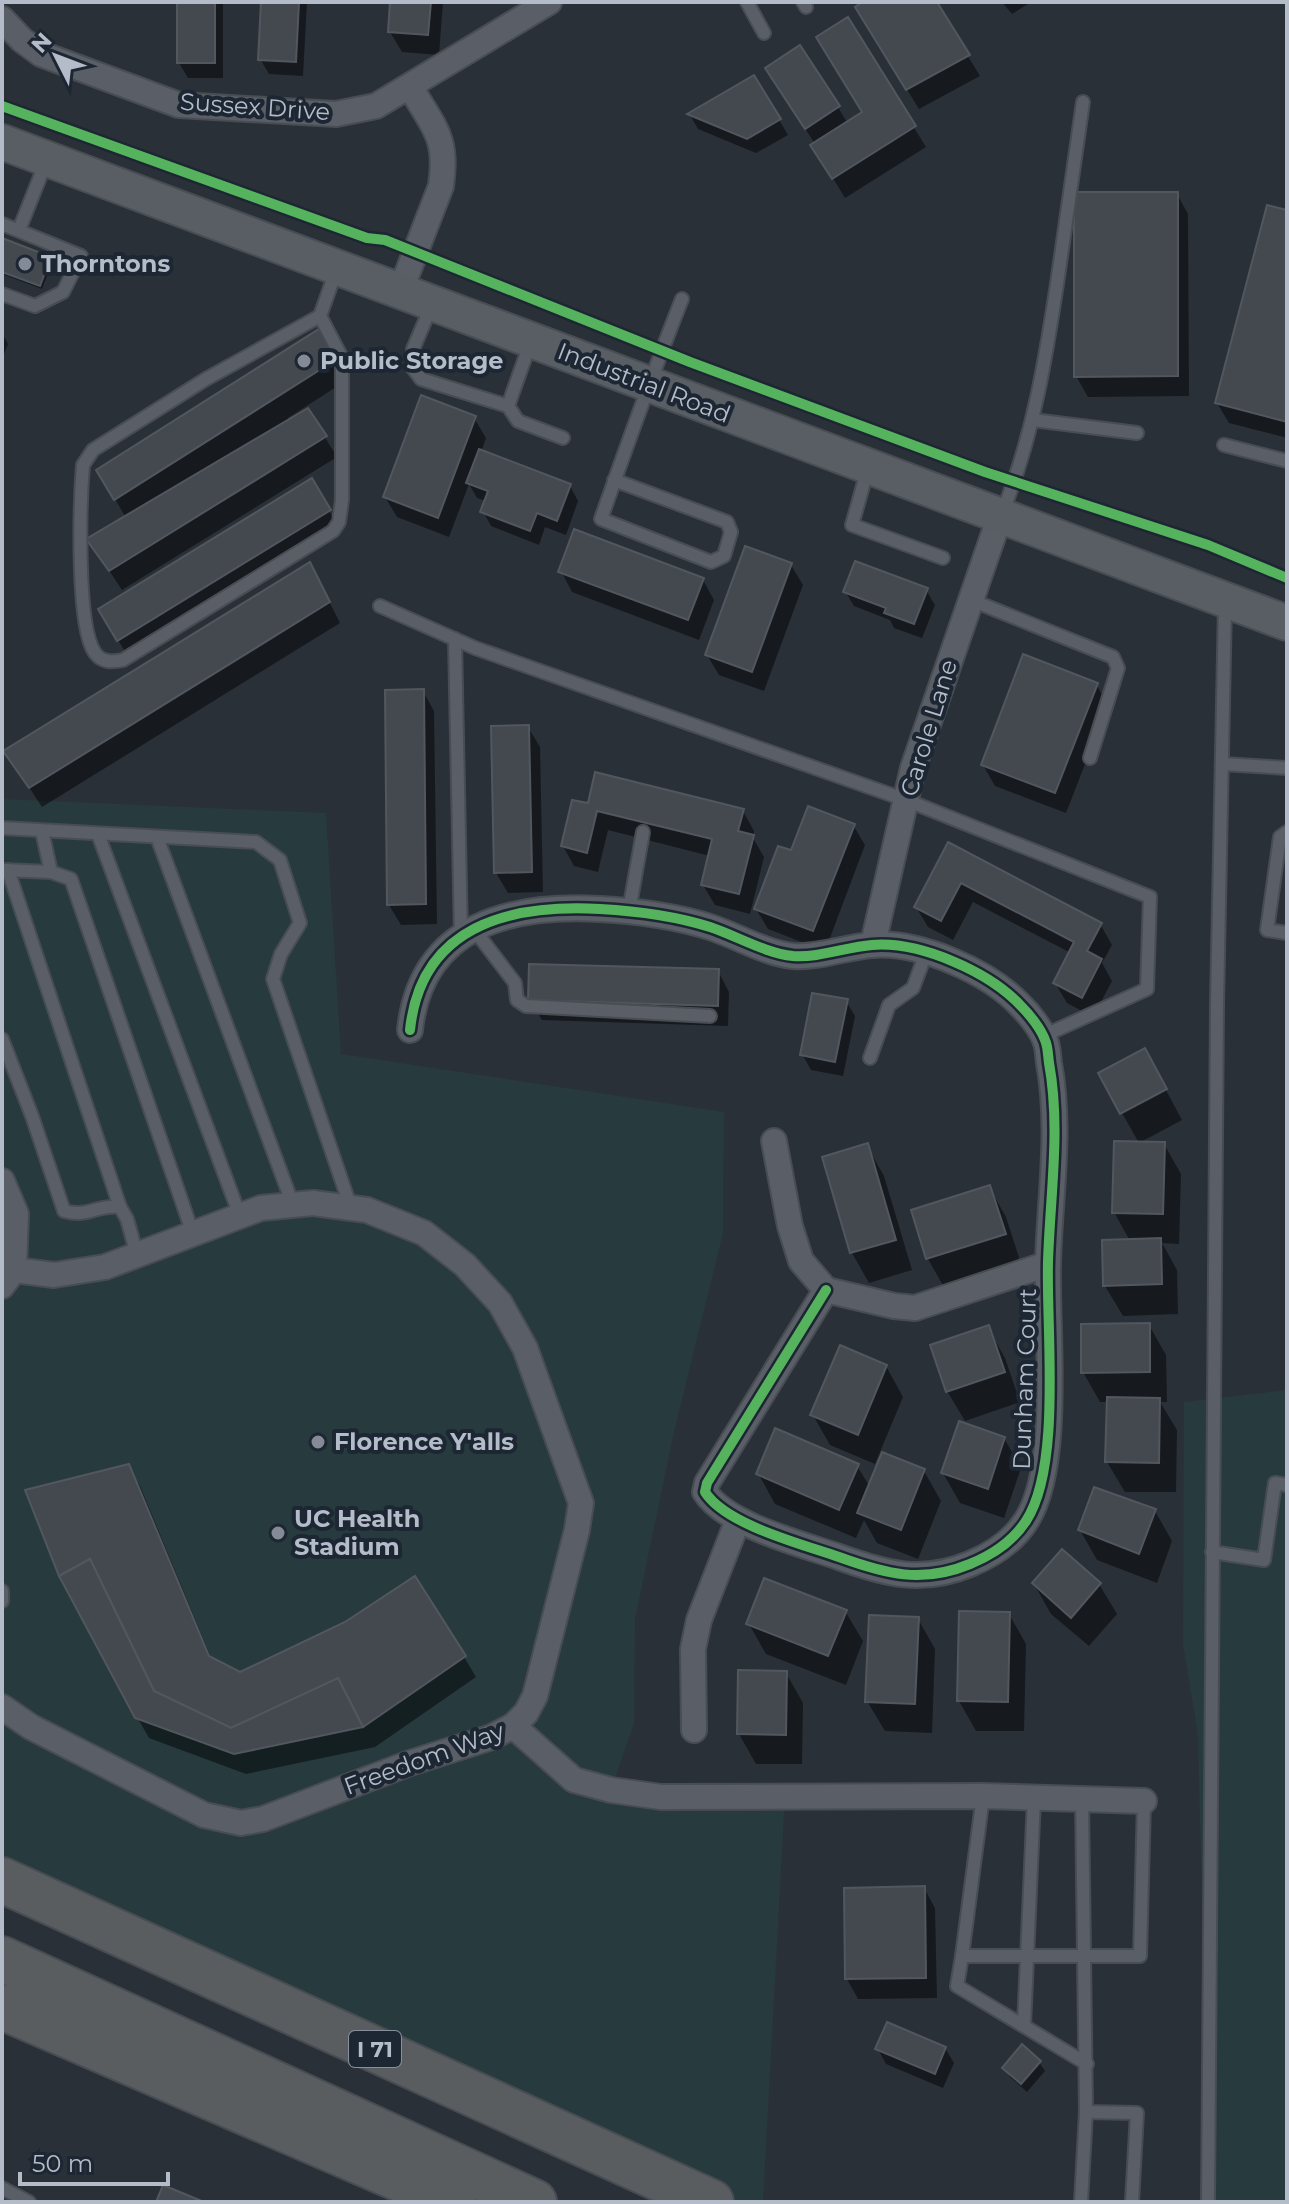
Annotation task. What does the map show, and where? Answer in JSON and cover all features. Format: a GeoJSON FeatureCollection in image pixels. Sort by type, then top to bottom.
{"type":"FeatureCollection","features":[{"type":"Feature","properties":{"kind":"highway"},"geometry":{"type":"LineString","coordinates":[[2,1870],[21,1888]]}},
{"type":"Feature","properties":{"kind":"highway","name":"I 71"},"geometry":{"type":"LineString","coordinates":[[21,1888],[711,2202]]}},
{"type":"Feature","properties":{"kind":"highway"},"geometry":{"type":"LineString","coordinates":[[2,1959],[534,2202]]}},
{"type":"Feature","properties":{"kind":"highway"},"geometry":{"type":"LineString","coordinates":[[2,2007],[453,2202]]}},
{"type":"Feature","properties":{"kind":"main road","name":"Industrial Road"},"geometry":{"type":"LineString","coordinates":[[2,142],[1287,623]]}},
{"type":"Feature","properties":{"kind":"street","name":"Sussex Drive"},"geometry":{"type":"LineString","coordinates":[[2,19],[41,54],[179,105],[336,114],[376,106],[411,88],[549,2]]}},
{"type":"Feature","properties":{"kind":"street"},"geometry":{"type":"LineString","coordinates":[[400,292],[441,186],[443,168],[441,140],[411,88]]}},
{"type":"Feature","properties":{"kind":"street","name":"Carole Lane"},"geometry":{"type":"LineString","coordinates":[[873,944],[913,768],[1000,516]]}},
{"type":"Feature","properties":{"kind":"street","name":"Dunham Court"},"geometry":{"type":"LineString","coordinates":[[467,932],[499,916],[548,909],[629,911],[708,926],[791,956],[873,944],[907,946],[975,970],[1021,1006],[1043,1036],[1055,1095],[1048,1264],[1048,1430],[1044,1475],[1036,1502],[1025,1523],[1008,1542],[986,1557],[960,1568],[901,1576],[872,1569],[738,1520],[713,1504],[705,1492],[707,1483],[826,1290]]}},
{"type":"Feature","properties":{"kind":"street"},"geometry":{"type":"LineString","coordinates":[[410,1030],[412,1012],[422,984],[437,961],[467,932]]}},
{"type":"Feature","properties":{"kind":"street"},"geometry":{"type":"LineString","coordinates":[[774,1141],[790,1226],[801,1261],[826,1290],[915,1308],[1048,1264]]}},
{"type":"Feature","properties":{"kind":"street"},"geometry":{"type":"LineString","coordinates":[[2,1181],[16,1214],[8,1278],[105,1267],[261,1208],[313,1203],[367,1210],[424,1233],[465,1265],[500,1303],[525,1348],[581,1503],[535,1696],[526,1713],[513,1726]]}},
{"type":"Feature","properties":{"kind":"street"},"geometry":{"type":"LineString","coordinates":[[694,1730],[693,1649],[699,1620],[738,1520]]}},
{"type":"Feature","properties":{"kind":"street","name":"Freedom Way"},"geometry":{"type":"LineString","coordinates":[[2,1707],[31,1727],[204,1815],[241,1823],[263,1819],[410,1763],[492,1737],[513,1726],[574,1780],[611,1790],[661,1797],[983,1796],[1144,1801]]}},
{"type":"Feature","properties":{"kind":"lane"},"geometry":{"type":"LineString","coordinates":[[747,2],[764,33]]}},
{"type":"Feature","properties":{"kind":"lane"},"geometry":{"type":"LineString","coordinates":[[1000,516],[1015,482],[1033,420],[1052,316],[1083,102]]}},
{"type":"Feature","properties":{"kind":"lane"},"geometry":{"type":"LineString","coordinates":[[19,230],[47,159]]}},
{"type":"Feature","properties":{"kind":"lane"},"geometry":{"type":"LineString","coordinates":[[2,224],[81,256],[63,292],[35,306],[2,294]]}},
{"type":"Feature","properties":{"kind":"lane"},"geometry":{"type":"LineString","coordinates":[[320,316],[342,358],[342,500],[339,522],[333,531],[123,660],[112,663],[99,658],[93,651],[83,617],[83,465],[93,450],[206,379],[320,316],[337,268]]}},
{"type":"Feature","properties":{"kind":"lane"},"geometry":{"type":"LineString","coordinates":[[614,480],[727,522],[731,532],[724,556],[711,562],[601,519],[614,480],[682,299]]}},
{"type":"Feature","properties":{"kind":"lane"},"geometry":{"type":"LineString","coordinates":[[432,304],[413,349],[412,367],[421,379],[508,406],[518,421],[563,438]]}},
{"type":"Feature","properties":{"kind":"lane"},"geometry":{"type":"LineString","coordinates":[[508,406],[532,341]]}},
{"type":"Feature","properties":{"kind":"lane"},"geometry":{"type":"LineString","coordinates":[[1033,420],[1137,433]]}},
{"type":"Feature","properties":{"kind":"lane"},"geometry":{"type":"LineString","coordinates":[[1224,445],[1287,461]]}},
{"type":"Feature","properties":{"kind":"lane"},"geometry":{"type":"LineString","coordinates":[[868,468],[852,525],[943,558]]}},
{"type":"Feature","properties":{"kind":"lane"},"geometry":{"type":"LineString","coordinates":[[971,600],[1113,657],[1118,668],[1090,758]]}},
{"type":"Feature","properties":{"kind":"lane"},"geometry":{"type":"LineString","coordinates":[[1208,2202],[1217,1005],[1225,600]]}},
{"type":"Feature","properties":{"kind":"lane"},"geometry":{"type":"LineString","coordinates":[[380,606],[455,639],[906,800],[1150,897],[1147,989],[1043,1036]]}},
{"type":"Feature","properties":{"kind":"lane"},"geometry":{"type":"LineString","coordinates":[[455,639],[467,932],[515,983],[517,1000],[526,1006],[710,1016]]}},
{"type":"Feature","properties":{"kind":"lane"},"geometry":{"type":"LineString","coordinates":[[1222,764],[1287,768]]}},
{"type":"Feature","properties":{"kind":"lane"},"geometry":{"type":"LineString","coordinates":[[2,828],[256,842],[280,860],[300,923],[281,954],[273,979],[351,1208]]}},
{"type":"Feature","properties":{"kind":"lane"},"geometry":{"type":"LineString","coordinates":[[42,831],[51,872]]}},
{"type":"Feature","properties":{"kind":"lane"},"geometry":{"type":"LineString","coordinates":[[629,911],[643,832]]}},
{"type":"Feature","properties":{"kind":"lane"},"geometry":{"type":"LineString","coordinates":[[1287,832],[1280,837],[1267,930],[1287,933]]}},
{"type":"Feature","properties":{"kind":"lane"},"geometry":{"type":"LineString","coordinates":[[98,834],[240,1216]]}},
{"type":"Feature","properties":{"kind":"lane"},"geometry":{"type":"LineString","coordinates":[[157,837],[293,1205]]}},
{"type":"Feature","properties":{"kind":"lane"},"geometry":{"type":"LineString","coordinates":[[137,1255],[5,870],[51,872],[71,879],[193,1234]]}},
{"type":"Feature","properties":{"kind":"lane"},"geometry":{"type":"LineString","coordinates":[[870,1058],[889,1005],[913,988],[926,953]]}},
{"type":"Feature","properties":{"kind":"lane"},"geometry":{"type":"LineString","coordinates":[[2,1039],[64,1211],[79,1215],[109,1206],[120,1207]]}},
{"type":"Feature","properties":{"kind":"lane"},"geometry":{"type":"LineString","coordinates":[[1212,1552],[1264,1560],[1275,1483],[1287,1485]]}},
{"type":"Feature","properties":{"kind":"lane"},"geometry":{"type":"LineString","coordinates":[[2,1591],[2,1601]]}},
{"type":"Feature","properties":{"kind":"lane"},"geometry":{"type":"LineString","coordinates":[[983,1796],[957,1986],[1087,2064]]}},
{"type":"Feature","properties":{"kind":"lane"},"geometry":{"type":"LineString","coordinates":[[1024,2026],[1034,1798]]}},
{"type":"Feature","properties":{"kind":"lane"},"geometry":{"type":"LineString","coordinates":[[1081,2202],[1087,2064],[1082,1799]]}},
{"type":"Feature","properties":{"kind":"lane"},"geometry":{"type":"LineString","coordinates":[[962,1956],[1140,1956],[1144,1801]]}},
{"type":"Feature","properties":{"kind":"lane"},"geometry":{"type":"LineString","coordinates":[[1086,2112],[1137,2113],[1132,2202]]}},
{"type":"Feature","properties":{"kind":"lane"},"geometry":{"type":"LineString","coordinates":[[2,2188],[29,2202]]}},
{"type":"Feature","properties":{"kind":"green space","name":"UC Health Stadium"},"geometry":{"type":"Polygon","coordinates":[[[2,799],[326,813],[341,1054],[724,1112],[723,1233],[674,1432],[635,1619],[634,1723],[611,1790],[785,1796],[763,2202],[711,2202],[2,1870],[2,799]]]}},
{"type":"Feature","properties":{"kind":"green space"},"geometry":{"type":"Polygon","coordinates":[[[1287,1390],[1287,2202],[1209,2202],[1198,1735],[1183,1644],[1184,1402],[1287,1390]]]}},
{"type":"Feature","properties":{"kind":"building"},"geometry":{"type":"Polygon","coordinates":[[[177,2],[215,2],[215,63],[177,63],[177,2]]]}},
{"type":"Feature","properties":{"kind":"building"},"geometry":{"type":"Polygon","coordinates":[[[261,2],[299,2],[296,62],[258,60],[261,2]]]}},
{"type":"Feature","properties":{"kind":"building"},"geometry":{"type":"Polygon","coordinates":[[[390,2],[431,2],[428,35],[388,32],[390,2]]]}},
{"type":"Feature","properties":{"kind":"building"},"geometry":{"type":"Polygon","coordinates":[[[862,2],[937,2],[970,55],[906,90],[855,7],[862,2]]]}},
{"type":"Feature","properties":{"kind":"building"},"geometry":{"type":"Polygon","coordinates":[[[848,17],[916,126],[832,179],[810,145],[862,112],[816,37],[848,17]]]}},
{"type":"Feature","properties":{"kind":"building"},"geometry":{"type":"Polygon","coordinates":[[[800,45],[840,106],[805,129],[765,68],[800,45]]]}},
{"type":"Feature","properties":{"kind":"building"},"geometry":{"type":"Polygon","coordinates":[[[754,75],[781,119],[747,139],[687,114],[754,75]]]}},
{"type":"Feature","properties":{"kind":"building"},"geometry":{"type":"Polygon","coordinates":[[[1074,192],[1178,192],[1178,376],[1074,377],[1074,192]]]}},
{"type":"Feature","properties":{"kind":"building"},"geometry":{"type":"Polygon","coordinates":[[[1267,205],[1287,210],[1287,422],[1215,403],[1267,205]]]}},
{"type":"Feature","properties":{"kind":"building","name":"Thorntons"},"geometry":{"type":"Polygon","coordinates":[[[2,238],[51,257],[40,286],[2,272],[2,238]]]}},
{"type":"Feature","properties":{"kind":"building"},"geometry":{"type":"Polygon","coordinates":[[[322,327],[337,359],[114,500],[96,470],[322,327]]]}},
{"type":"Feature","properties":{"kind":"building"},"geometry":{"type":"Polygon","coordinates":[[[421,395],[476,416],[438,518],[383,497],[421,395]]]}},
{"type":"Feature","properties":{"kind":"building"},"geometry":{"type":"Polygon","coordinates":[[[308,408],[327,436],[109,571],[86,539],[308,408]]]}},
{"type":"Feature","properties":{"kind":"building"},"geometry":{"type":"Polygon","coordinates":[[[479,449],[571,484],[557,521],[537,513],[530,531],[480,512],[488,491],[466,483],[479,449]]]}},
{"type":"Feature","properties":{"kind":"building"},"geometry":{"type":"Polygon","coordinates":[[[312,478],[331,510],[117,641],[98,609],[312,478]]]}},
{"type":"Feature","properties":{"kind":"building"},"geometry":{"type":"Polygon","coordinates":[[[574,529],[704,578],[688,620],[558,572],[574,529]]]}},
{"type":"Feature","properties":{"kind":"building"},"geometry":{"type":"Polygon","coordinates":[[[745,546],[792,563],[752,672],[705,655],[745,546]]]}},
{"type":"Feature","properties":{"kind":"building"},"geometry":{"type":"Polygon","coordinates":[[[855,561],[928,588],[914,624],[884,613],[886,608],[843,592],[855,561]]]}},
{"type":"Feature","properties":{"kind":"building"},"geometry":{"type":"Polygon","coordinates":[[[310,562],[330,602],[29,788],[3,751],[310,562]]]}},
{"type":"Feature","properties":{"kind":"building"},"geometry":{"type":"Polygon","coordinates":[[[1023,654],[1098,683],[1055,793],[981,765],[1023,654]]]}},
{"type":"Feature","properties":{"kind":"building"},"geometry":{"type":"Polygon","coordinates":[[[424,689],[426,904],[387,905],[385,690],[424,689]]]}},
{"type":"Feature","properties":{"kind":"building"},"geometry":{"type":"Polygon","coordinates":[[[529,725],[532,872],[494,873],[491,726],[529,725]]]}},
{"type":"Feature","properties":{"kind":"building"},"geometry":{"type":"Polygon","coordinates":[[[595,772],[744,809],[738,831],[754,835],[739,894],[701,885],[712,839],[597,811],[587,853],[561,846],[572,800],[588,803],[595,772]]]}},
{"type":"Feature","properties":{"kind":"building"},"geometry":{"type":"Polygon","coordinates":[[[808,806],[855,824],[813,931],[754,909],[778,846],[791,850],[808,806]]]}},
{"type":"Feature","properties":{"kind":"building"},"geometry":{"type":"Polygon","coordinates":[[[948,842],[1102,923],[1087,951],[1102,959],[1082,998],[1053,983],[1074,942],[961,883],[941,921],[914,907],[948,842]]]}},
{"type":"Feature","properties":{"kind":"building"},"geometry":{"type":"Polygon","coordinates":[[[529,964],[719,969],[718,1006],[528,1000],[529,964]]]}},
{"type":"Feature","properties":{"kind":"building"},"geometry":{"type":"Polygon","coordinates":[[[812,993],[848,999],[835,1062],[800,1055],[812,993]]]}},
{"type":"Feature","properties":{"kind":"building"},"geometry":{"type":"Polygon","coordinates":[[[1145,1048],[1167,1089],[1120,1114],[1098,1073],[1145,1048]]]}},
{"type":"Feature","properties":{"kind":"building"},"geometry":{"type":"Polygon","coordinates":[[[1114,1141],[1165,1142],[1163,1214],[1112,1213],[1114,1141]]]}},
{"type":"Feature","properties":{"kind":"building"},"geometry":{"type":"Polygon","coordinates":[[[868,1143],[896,1240],[850,1253],[822,1157],[868,1143]]]}},
{"type":"Feature","properties":{"kind":"building"},"geometry":{"type":"Polygon","coordinates":[[[990,1185],[1006,1234],[926,1259],[911,1210],[990,1185]]]}},
{"type":"Feature","properties":{"kind":"building"},"geometry":{"type":"Polygon","coordinates":[[[1161,1238],[1162,1284],[1103,1286],[1102,1240],[1161,1238]]]}},
{"type":"Feature","properties":{"kind":"building"},"geometry":{"type":"Polygon","coordinates":[[[1150,1323],[1150,1372],[1081,1373],[1081,1324],[1150,1323]]]}},
{"type":"Feature","properties":{"kind":"building"},"geometry":{"type":"Polygon","coordinates":[[[989,1325],[1005,1372],[946,1392],[930,1345],[989,1325]]]}},
{"type":"Feature","properties":{"kind":"building"},"geometry":{"type":"Polygon","coordinates":[[[840,1345],[887,1365],[858,1435],[810,1415],[840,1345]]]}},
{"type":"Feature","properties":{"kind":"building"},"geometry":{"type":"Polygon","coordinates":[[[1107,1397],[1160,1398],[1159,1463],[1105,1462],[1107,1397]]]}},
{"type":"Feature","properties":{"kind":"building"},"geometry":{"type":"Polygon","coordinates":[[[959,1421],[1005,1437],[988,1489],[941,1473],[959,1421]]]}},
{"type":"Feature","properties":{"kind":"building"},"geometry":{"type":"Polygon","coordinates":[[[775,1428],[859,1464],[839,1510],[756,1474],[775,1428]]]}},
{"type":"Feature","properties":{"kind":"building"},"geometry":{"type":"Polygon","coordinates":[[[882,1452],[925,1469],[901,1530],[857,1513],[882,1452]]]}},
{"type":"Feature","properties":{"kind":"building"},"geometry":{"type":"Polygon","coordinates":[[[129,1464],[209,1656],[240,1672],[345,1622],[415,1576],[466,1656],[363,1727],[338,1678],[231,1728],[154,1691],[90,1559],[59,1576],[25,1490],[129,1464]]]}},
{"type":"Feature","properties":{"kind":"building"},"geometry":{"type":"Polygon","coordinates":[[[1094,1487],[1156,1509],[1139,1554],[1078,1530],[1094,1487]]]}},
{"type":"Feature","properties":{"kind":"building"},"geometry":{"type":"Polygon","coordinates":[[[1062,1549],[1101,1583],[1071,1618],[1032,1583],[1062,1549]]]}},
{"type":"Feature","properties":{"kind":"building"},"geometry":{"type":"Polygon","coordinates":[[[90,1559],[154,1691],[231,1728],[338,1678],[363,1727],[234,1754],[135,1718],[59,1576],[90,1559]]]}},
{"type":"Feature","properties":{"kind":"building"},"geometry":{"type":"Polygon","coordinates":[[[764,1578],[847,1610],[828,1656],[746,1624],[764,1578]]]}},
{"type":"Feature","properties":{"kind":"building"},"geometry":{"type":"Polygon","coordinates":[[[959,1611],[1010,1612],[1008,1702],[957,1701],[959,1611]]]}},
{"type":"Feature","properties":{"kind":"building"},"geometry":{"type":"Polygon","coordinates":[[[869,1615],[919,1617],[915,1704],[865,1702],[869,1615]]]}},
{"type":"Feature","properties":{"kind":"building"},"geometry":{"type":"Polygon","coordinates":[[[738,1670],[787,1671],[786,1735],[737,1734],[738,1670]]]}},
{"type":"Feature","properties":{"kind":"building"},"geometry":{"type":"Polygon","coordinates":[[[925,1886],[926,1978],[845,1979],[844,1888],[925,1886]]]}},
{"type":"Feature","properties":{"kind":"building"},"geometry":{"type":"Polygon","coordinates":[[[887,2022],[946,2047],[935,2074],[875,2049],[887,2022]]]}},
{"type":"Feature","properties":{"kind":"building"},"geometry":{"type":"Polygon","coordinates":[[[1022,2044],[1041,2061],[1021,2084],[1002,2068],[1022,2044]]]}},
{"type":"Feature","properties":{"kind":"building"},"geometry":{"type":"Polygon","coordinates":[[[163,2185],[204,2202],[156,2202],[163,2185]]]}},
{"type":"Feature","properties":{"kind":"cycle path"},"geometry":{"type":"LineString","coordinates":[[2,106],[367,238],[385,240],[690,362],[985,472],[1208,545],[1287,578]]}},
{"type":"Feature","properties":{"kind":"cycle path"},"geometry":{"type":"LineString","coordinates":[[410,1030],[418,994],[432,966],[451,944],[475,928],[503,917],[566,908],[670,917],[710,927],[762,948],[793,956],[872,945],[911,948],[953,961],[992,982],[1025,1010],[1046,1042],[1054,1112],[1048,1262],[1050,1396],[1044,1467],[1037,1497],[1026,1521],[1015,1535],[994,1552],[970,1564],[936,1574],[888,1572],[747,1524],[715,1504],[705,1492],[707,1483],[826,1290]]}},
{"type":"Feature","properties":{"kind":"place","name":"Thorntons"},"geometry":{"type":"Point","coordinates":[25,264]}},
{"type":"Feature","properties":{"kind":"place","name":"Public Storage"},"geometry":{"type":"Point","coordinates":[304,361]}},
{"type":"Feature","properties":{"kind":"place","name":"Florence Y'alls"},"geometry":{"type":"Point","coordinates":[318,1442]}},
{"type":"Feature","properties":{"kind":"place","name":"UC Health Stadium"},"geometry":{"type":"Point","coordinates":[278,1533]}}]}
